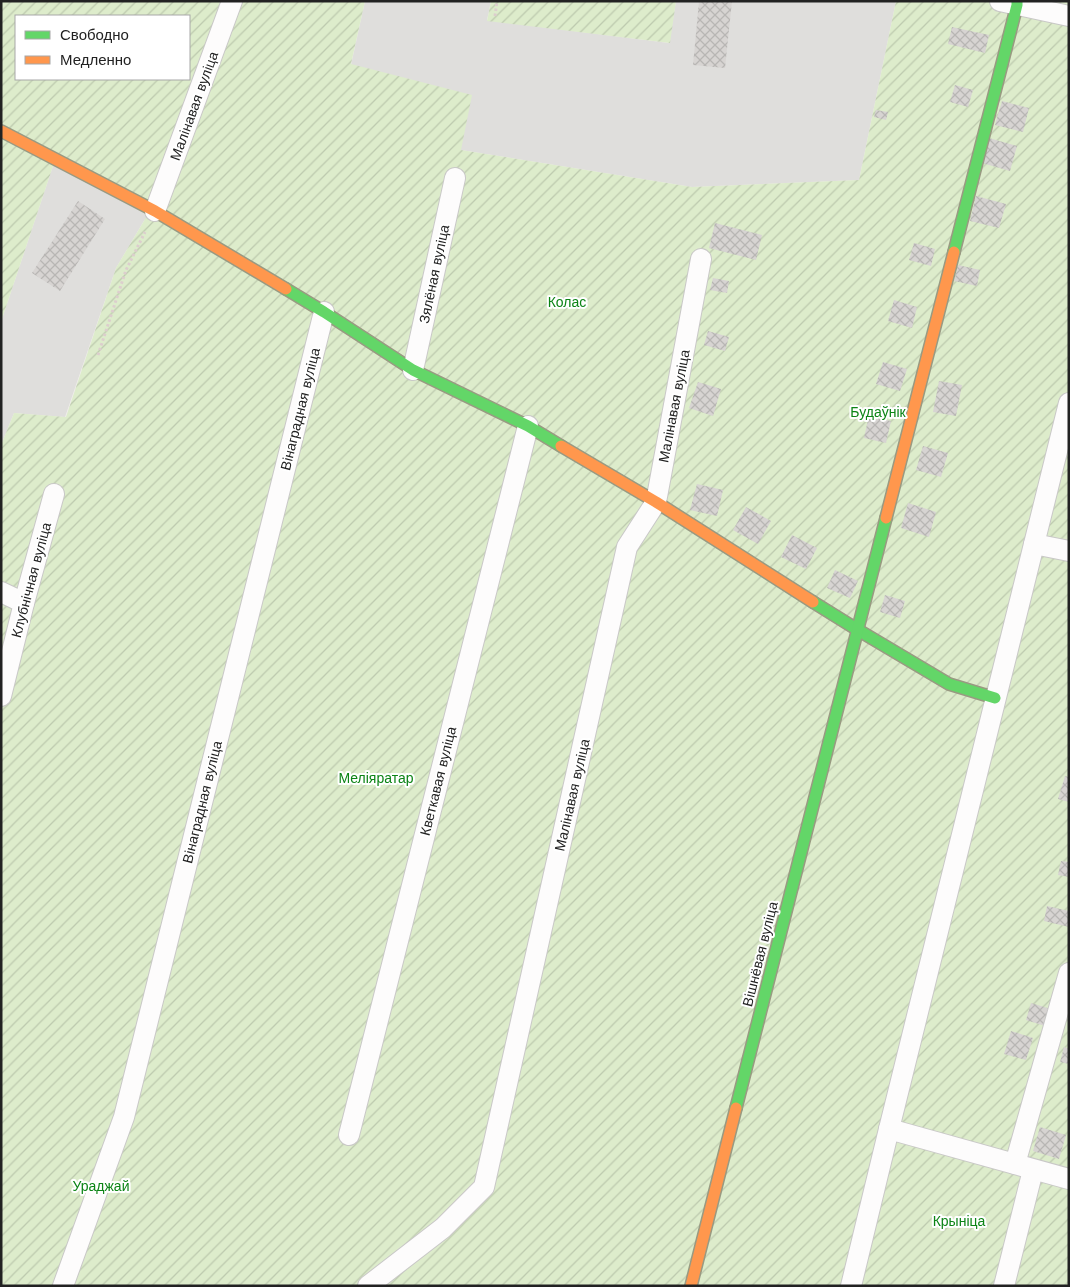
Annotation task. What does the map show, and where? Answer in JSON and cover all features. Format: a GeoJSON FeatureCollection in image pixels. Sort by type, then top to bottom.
{"type":"FeatureCollection","features":[{"type":"Feature","properties":{"kind":"street","name":"Малінавая вуліца"},"geometry":{"type":"LineString","coordinates":[[155,211],[232,1]]}},
{"type":"Feature","properties":{"kind":"street"},"geometry":{"type":"LineString","coordinates":[[1012,2],[1069,16]]}},
{"type":"Feature","properties":{"kind":"street","name":"Вішнёвая вуліца"},"geometry":{"type":"LineString","coordinates":[[691,1286],[858,630],[1012,2]]}},
{"type":"Feature","properties":{"kind":"street"},"geometry":{"type":"LineString","coordinates":[[1,131],[155,211],[324,312],[413,370],[528,426],[656,502],[858,630],[949,684],[995,698]]}},
{"type":"Feature","properties":{"kind":"street","name":"Зялёная вуліца"},"geometry":{"type":"LineString","coordinates":[[413,370],[455,178]]}},
{"type":"Feature","properties":{"kind":"street","name":"Малінавая вуліца"},"geometry":{"type":"LineString","coordinates":[[368,1286],[442,1228],[484,1187],[627,547],[656,502],[701,259]]}},
{"type":"Feature","properties":{"kind":"street","name":"Вінаградная вуліца"},"geometry":{"type":"LineString","coordinates":[[63,1286],[124,1117],[324,312]]}},
{"type":"Feature","properties":{"kind":"street"},"geometry":{"type":"LineString","coordinates":[[851,1286],[995,698],[1034,544],[1065,434],[1069,403]]}},
{"type":"Feature","properties":{"kind":"street","name":"Кветкавая вуліца"},"geometry":{"type":"LineString","coordinates":[[349,1135],[528,426]]}},
{"type":"Feature","properties":{"kind":"street","name":"Клубнічная вуліца"},"geometry":{"type":"LineString","coordinates":[[1,696],[54,494]]}},
{"type":"Feature","properties":{"kind":"street"},"geometry":{"type":"LineString","coordinates":[[1034,544],[1069,551]]}},
{"type":"Feature","properties":{"kind":"street"},"geometry":{"type":"LineString","coordinates":[[1,592],[24,603]]}},
{"type":"Feature","properties":{"kind":"street"},"geometry":{"type":"LineString","coordinates":[[1004,1286],[1024,1167],[1069,973]]}},
{"type":"Feature","properties":{"kind":"street"},"geometry":{"type":"LineString","coordinates":[[889,1129],[1069,1179]]}},
{"type":"Feature","properties":{"kind":"path"},"geometry":{"type":"LineString","coordinates":[[495,16],[497,1]]}},
{"type":"Feature","properties":{"kind":"path"},"geometry":{"type":"LineString","coordinates":[[98,355],[126,270],[155,211]]}},
{"type":"Feature","properties":{"kind":"shaded area"},"geometry":{"type":"Polygon","coordinates":[[[365,1],[491,1],[487,20],[669,43],[676,1],[896,1],[859,180],[692,187],[461,150],[351,65],[365,1]]]}},
{"type":"Feature","properties":{"kind":"shaded area"},"geometry":{"type":"Polygon","coordinates":[[[55,160],[148,214],[116,268],[65,417],[14,413],[1,445],[1,322],[55,160]]]}},
{"type":"Feature","properties":{"kind":"green space"},"geometry":{"type":"Polygon","coordinates":[[[1,1],[365,1],[351,64],[472,95],[461,150],[692,187],[859,180],[896,1],[1069,1],[1069,1286],[1,1286],[1,445],[14,413],[66,417],[116,268],[148,214],[55,160],[1,322],[1,1]]]}},
{"type":"Feature","properties":{"kind":"green space"},"geometry":{"type":"Polygon","coordinates":[[[491,1],[676,1],[670,43],[487,21],[491,1]]]}},
{"type":"Feature","properties":{"kind":"building"},"geometry":{"type":"Polygon","coordinates":[[[699,1],[732,1],[725,68],[693,65],[699,1]]]}},
{"type":"Feature","properties":{"kind":"building"},"geometry":{"type":"Polygon","coordinates":[[[952,27],[989,35],[985,53],[948,44],[952,27]]]}},
{"type":"Feature","properties":{"kind":"building"},"geometry":{"type":"Polygon","coordinates":[[[955,85],[973,90],[968,107],[950,102],[955,85]]]}},
{"type":"Feature","properties":{"kind":"building"},"geometry":{"type":"Polygon","coordinates":[[[1002,101],[1029,108],[1023,132],[995,125],[1002,101]]]}},
{"type":"Feature","properties":{"kind":"building"},"geometry":{"type":"Polygon","coordinates":[[[876,110],[888,112],[886,120],[874,117],[876,110]]]}},
{"type":"Feature","properties":{"kind":"building"},"geometry":{"type":"Polygon","coordinates":[[[989,138],[1017,146],[1010,171],[982,163],[989,138]]]}},
{"type":"Feature","properties":{"kind":"building"},"geometry":{"type":"Polygon","coordinates":[[[976,196],[1006,204],[999,228],[970,221],[976,196]]]}},
{"type":"Feature","properties":{"kind":"building"},"geometry":{"type":"Polygon","coordinates":[[[78,201],[105,219],[60,291],[32,273],[78,201]]]}},
{"type":"Feature","properties":{"kind":"building"},"geometry":{"type":"Polygon","coordinates":[[[715,223],[762,235],[756,260],[709,248],[715,223]]]}},
{"type":"Feature","properties":{"kind":"building"},"geometry":{"type":"Polygon","coordinates":[[[914,243],[935,249],[931,266],[909,260],[914,243]]]}},
{"type":"Feature","properties":{"kind":"building"},"geometry":{"type":"Polygon","coordinates":[[[958,265],[980,270],[977,286],[954,281],[958,265]]]}},
{"type":"Feature","properties":{"kind":"building"},"geometry":{"type":"Polygon","coordinates":[[[713,278],[729,281],[727,293],[710,290],[713,278]]]}},
{"type":"Feature","properties":{"kind":"building"},"geometry":{"type":"Polygon","coordinates":[[[894,300],[917,307],[912,328],[888,321],[894,300]]]}},
{"type":"Feature","properties":{"kind":"building"},"geometry":{"type":"Polygon","coordinates":[[[708,331],[729,337],[725,351],[704,345],[708,331]]]}},
{"type":"Feature","properties":{"kind":"building"},"geometry":{"type":"Polygon","coordinates":[[[883,362],[907,369],[900,391],[876,384],[883,362]]]}},
{"type":"Feature","properties":{"kind":"building"},"geometry":{"type":"Polygon","coordinates":[[[939,381],[962,385],[956,416],[933,412],[939,381]]]}},
{"type":"Feature","properties":{"kind":"building"},"geometry":{"type":"Polygon","coordinates":[[[698,382],[721,389],[713,416],[689,408],[698,382]]]}},
{"type":"Feature","properties":{"kind":"building"},"geometry":{"type":"Polygon","coordinates":[[[869,415],[891,421],[886,443],[864,438],[869,415]]]}},
{"type":"Feature","properties":{"kind":"building"},"geometry":{"type":"Polygon","coordinates":[[[923,446],[948,453],[941,477],[916,470],[923,446]]]}},
{"type":"Feature","properties":{"kind":"building"},"geometry":{"type":"Polygon","coordinates":[[[697,484],[723,490],[717,516],[690,510],[697,484]]]}},
{"type":"Feature","properties":{"kind":"building"},"geometry":{"type":"Polygon","coordinates":[[[908,503],[936,512],[929,537],[901,528],[908,503]]]}},
{"type":"Feature","properties":{"kind":"building"},"geometry":{"type":"Polygon","coordinates":[[[746,507],[771,521],[758,544],[733,530],[746,507]]]}},
{"type":"Feature","properties":{"kind":"building"},"geometry":{"type":"Polygon","coordinates":[[[792,535],[817,548],[806,569],[781,557],[792,535]]]}},
{"type":"Feature","properties":{"kind":"building"},"geometry":{"type":"Polygon","coordinates":[[[835,570],[858,581],[850,598],[827,588],[835,570]]]}},
{"type":"Feature","properties":{"kind":"building"},"geometry":{"type":"Polygon","coordinates":[[[885,595],[905,601],[900,618],[880,612],[885,595]]]}},
{"type":"Feature","properties":{"kind":"building"},"geometry":{"type":"Polygon","coordinates":[[[1065,776],[1069,777],[1069,802],[1058,799],[1065,776]]]}},
{"type":"Feature","properties":{"kind":"building"},"geometry":{"type":"Polygon","coordinates":[[[1061,861],[1069,862],[1069,877],[1058,875],[1061,861]]]}},
{"type":"Feature","properties":{"kind":"building"},"geometry":{"type":"Polygon","coordinates":[[[1047,906],[1069,911],[1069,927],[1044,921],[1047,906]]]}},
{"type":"Feature","properties":{"kind":"building"},"geometry":{"type":"Polygon","coordinates":[[[1031,1003],[1051,1009],[1045,1026],[1026,1020],[1031,1003]]]}},
{"type":"Feature","properties":{"kind":"building"},"geometry":{"type":"Polygon","coordinates":[[[1011,1031],[1033,1038],[1026,1060],[1004,1054],[1011,1031]]]}},
{"type":"Feature","properties":{"kind":"building"},"geometry":{"type":"Polygon","coordinates":[[[1064,1047],[1069,1049],[1069,1064],[1060,1062],[1064,1047]]]}},
{"type":"Feature","properties":{"kind":"building"},"geometry":{"type":"Polygon","coordinates":[[[1040,1127],[1066,1135],[1059,1159],[1033,1151],[1040,1127]]]}},
{"type":"Feature","properties":{"kind":"traffic: fast"},"geometry":{"type":"LineString","coordinates":[[954,252],[1017,1]]}},
{"type":"Feature","properties":{"kind":"traffic: fast"},"geometry":{"type":"LineString","coordinates":[[286,289],[413,370],[528,426],[561,446]]}},
{"type":"Feature","properties":{"kind":"traffic: fast"},"geometry":{"type":"LineString","coordinates":[[736,1108],[886,518]]}},
{"type":"Feature","properties":{"kind":"traffic: fast"},"geometry":{"type":"LineString","coordinates":[[813,602],[949,684],[995,698]]}},
{"type":"Feature","properties":{"kind":"traffic: slow"},"geometry":{"type":"LineString","coordinates":[[1,131],[155,211],[286,289]]}},
{"type":"Feature","properties":{"kind":"traffic: slow"},"geometry":{"type":"LineString","coordinates":[[886,518],[954,252]]}},
{"type":"Feature","properties":{"kind":"traffic: slow"},"geometry":{"type":"LineString","coordinates":[[561,446],[656,502],[813,602]]}},
{"type":"Feature","properties":{"kind":"traffic: slow"},"geometry":{"type":"LineString","coordinates":[[691,1286],[736,1108]]}},
{"type":"Feature","properties":{"kind":"park label","name":"Колас"},"geometry":{"type":"Point","coordinates":[567,302]}},
{"type":"Feature","properties":{"kind":"park label","name":"Будаўнік"},"geometry":{"type":"Point","coordinates":[878,412]}},
{"type":"Feature","properties":{"kind":"park label","name":"Меліяратар"},"geometry":{"type":"Point","coordinates":[376,778]}},
{"type":"Feature","properties":{"kind":"park label","name":"Ураджай"},"geometry":{"type":"Point","coordinates":[101,1186]}},
{"type":"Feature","properties":{"kind":"park label","name":"Крыніца"},"geometry":{"type":"Point","coordinates":[959,1221]}}]}
